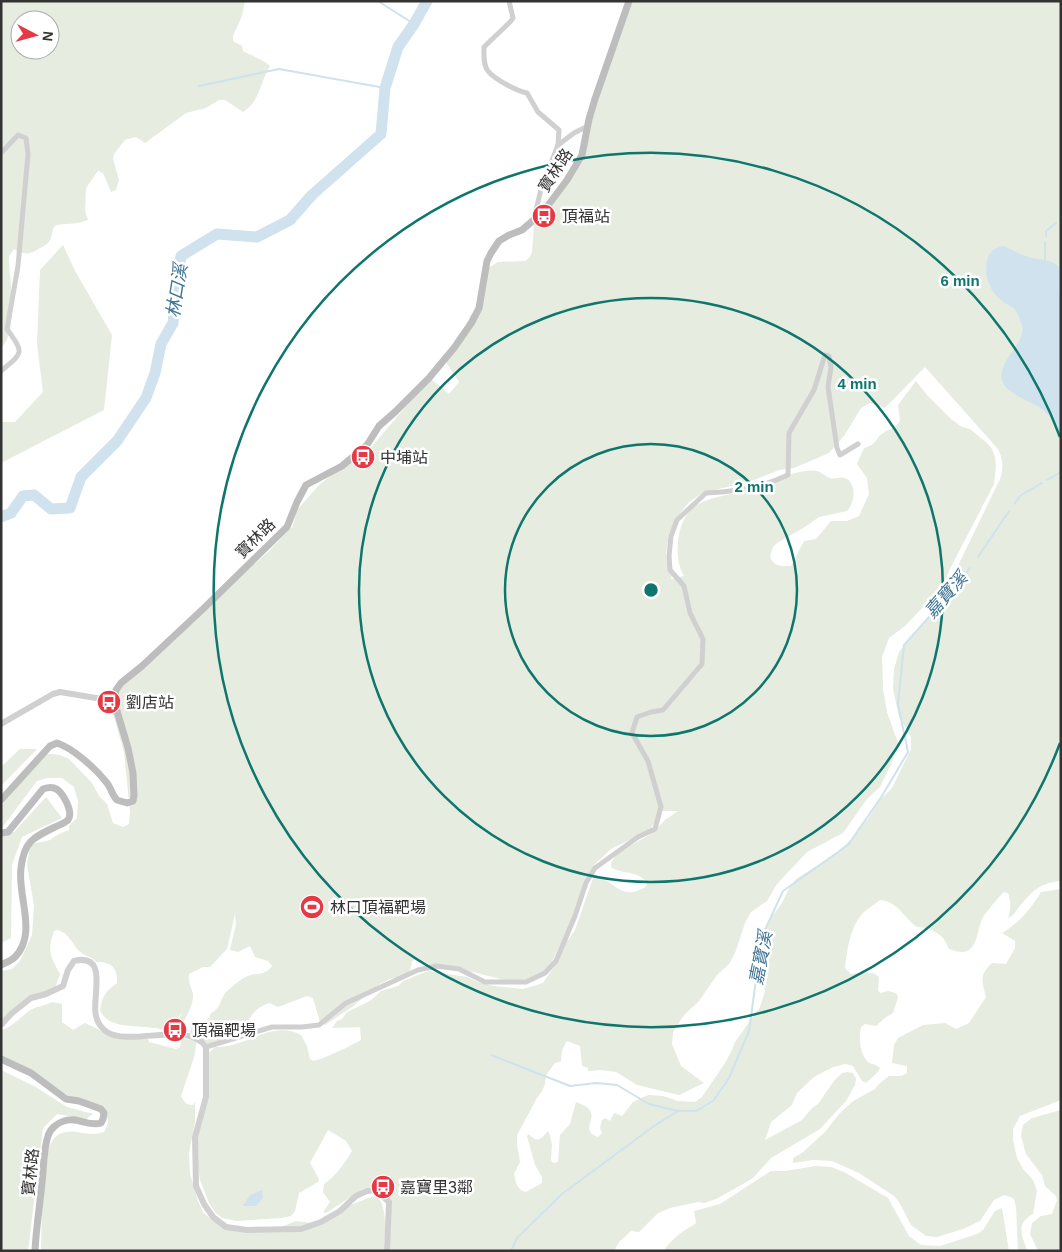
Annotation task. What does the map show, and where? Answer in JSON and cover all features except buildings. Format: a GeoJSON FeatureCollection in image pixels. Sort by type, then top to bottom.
{"type":"FeatureCollection","features":[{"type":"Feature","properties":{"kind":"main road","name":"寶林路"},"geometry":{"type":"LineString","coordinates":[[114,700],[116,690],[121,683],[204,608],[288,526],[306,485],[342,466],[367,445],[379,426],[396,412],[429,378],[454,348],[479,308],[487,261],[491,252],[499,241],[522,230],[543,212],[559,192],[582,155],[599,85],[629,1]]}},
{"type":"Feature","properties":{"kind":"main road"},"geometry":{"type":"LineString","coordinates":[[1,800],[50,746],[56,743],[72,750],[100,775],[117,800],[123,803],[131,803],[134,796],[133,773],[114,700]]}},
{"type":"Feature","properties":{"kind":"main road"},"geometry":{"type":"LineString","coordinates":[[1,833],[8,832],[43,789],[54,788],[59,790],[70,809],[67,821],[36,837],[23,853],[20,876],[26,924],[23,943],[14,958],[1,965]]}},
{"type":"Feature","properties":{"kind":"main road","name":"寶林路"},"geometry":{"type":"LineString","coordinates":[[1,1059],[31,1073],[66,1099],[92,1105],[102,1109],[104,1113],[101,1123],[89,1124],[72,1119],[59,1123],[52,1128],[48,1136],[43,1161],[35,1251]]}},
{"type":"Feature","properties":{"kind":"street"},"geometry":{"type":"LineString","coordinates":[[509,1],[513,18],[484,47],[484,60],[487,70],[517,91],[527,93],[538,112],[559,130],[558,146],[540,189],[534,221]]}},
{"type":"Feature","properties":{"kind":"street"},"geometry":{"type":"LineString","coordinates":[[558,146],[574,133],[588,126]]}},
{"type":"Feature","properties":{"kind":"street"},"geometry":{"type":"LineString","coordinates":[[1,154],[18,135],[26,138],[28,154],[18,266],[7,329],[19,347],[20,353],[17,358],[1,371]]}},
{"type":"Feature","properties":{"kind":"street"},"geometry":{"type":"LineString","coordinates":[[206,1047],[272,1027],[319,1025],[346,1003],[418,970],[436,966],[459,969],[485,982],[526,982],[546,973],[556,960],[575,916],[586,883],[595,868],[638,837],[655,830],[661,807],[648,760],[632,733],[637,717],[663,710],[702,664],[703,639],[690,613],[684,586],[670,570],[671,536],[677,520],[706,493],[731,492],[777,480],[788,474],[789,433],[814,390],[825,356],[829,356],[828,388],[840,455],[858,444]]}},
{"type":"Feature","properties":{"kind":"street"},"geometry":{"type":"LineString","coordinates":[[1,724],[53,694],[60,692],[114,700]]}},
{"type":"Feature","properties":{"kind":"street"},"geometry":{"type":"LineString","coordinates":[[1,1025],[11,1014],[32,998],[63,986],[68,970],[74,961],[80,959],[89,961],[98,974],[95,1006],[96,1017],[106,1031],[122,1036],[188,1035],[202,1041],[206,1047],[206,1097],[195,1137],[196,1186],[204,1204],[213,1217],[226,1227],[240,1229],[301,1229],[321,1222],[340,1211],[356,1196],[376,1190],[389,1202],[388,1251]]}},
{"type":"Feature","properties":{"kind":"shaded area"},"geometry":{"type":"Polygon","coordinates":[[[1,1],[245,1],[233,41],[242,46],[243,51],[270,66],[253,103],[243,112],[225,100],[219,100],[206,108],[186,113],[145,143],[136,137],[125,140],[114,154],[113,159],[119,180],[116,190],[111,192],[103,173],[98,171],[86,188],[85,211],[88,220],[56,225],[50,240],[44,246],[34,252],[27,253],[14,249],[9,256],[12,307],[10,332],[1,347],[1,1]]]}},
{"type":"Feature","properties":{"kind":"shaded area"},"geometry":{"type":"Polygon","coordinates":[[[630,1],[1061,1],[1061,881],[1045,884],[1033,892],[1013,915],[1008,918],[1010,899],[1008,893],[1004,892],[983,917],[976,940],[970,949],[965,952],[949,949],[941,936],[928,928],[915,926],[899,909],[886,901],[880,900],[864,912],[852,931],[845,968],[851,974],[873,973],[879,977],[878,991],[881,993],[888,991],[896,993],[898,997],[893,1013],[876,1026],[865,1024],[861,1027],[860,1041],[863,1055],[869,1063],[880,1068],[878,1072],[866,1083],[862,1081],[853,1066],[845,1064],[833,1067],[814,1077],[797,1093],[792,1105],[771,1122],[765,1140],[802,1120],[818,1104],[842,1073],[853,1073],[856,1079],[855,1085],[846,1101],[820,1129],[771,1158],[753,1178],[716,1199],[704,1203],[698,1202],[670,1208],[658,1213],[639,1232],[631,1231],[619,1242],[614,1251],[390,1251],[391,1201],[383,1191],[372,1187],[363,1189],[326,1213],[323,1212],[330,1202],[323,1192],[324,1184],[343,1165],[352,1151],[346,1141],[328,1130],[310,1163],[319,1179],[318,1182],[299,1193],[295,1211],[291,1216],[237,1221],[222,1218],[209,1203],[200,1180],[196,1152],[209,1053],[215,1047],[237,1044],[269,1032],[279,1030],[290,1031],[301,1035],[307,1046],[310,1059],[313,1061],[321,1059],[361,1040],[360,1027],[332,1028],[347,1012],[370,1001],[381,991],[398,986],[403,981],[428,971],[467,977],[494,986],[523,989],[543,983],[575,930],[593,878],[605,880],[625,892],[637,891],[645,887],[647,885],[645,880],[641,877],[615,869],[611,867],[611,863],[617,853],[651,834],[665,820],[678,811],[661,811],[650,830],[611,849],[594,865],[577,909],[554,958],[546,972],[537,978],[512,982],[473,972],[435,968],[417,959],[412,961],[410,971],[406,975],[380,984],[352,1007],[325,1025],[320,1022],[313,998],[307,996],[278,1007],[269,1003],[263,1005],[252,1015],[243,1035],[209,1045],[198,1036],[190,1033],[192,1025],[196,1022],[206,1023],[211,1013],[219,1006],[227,991],[239,981],[248,976],[265,972],[272,966],[268,961],[255,957],[250,946],[238,952],[230,950],[236,924],[235,914],[227,949],[210,967],[203,967],[189,974],[193,1001],[184,1021],[181,1023],[178,1020],[183,1011],[168,1031],[157,1028],[123,1025],[115,1023],[104,1016],[100,1010],[102,1001],[107,991],[117,983],[115,970],[110,964],[96,962],[83,954],[65,934],[57,930],[54,931],[50,949],[60,974],[55,988],[11,1011],[1,1021],[1,971],[12,969],[20,961],[32,935],[34,905],[27,865],[30,847],[32,844],[50,840],[69,830],[69,826],[77,818],[78,801],[74,787],[62,778],[47,778],[37,781],[1,829],[1,806],[39,758],[45,754],[60,755],[69,759],[92,783],[99,796],[107,804],[113,823],[123,827],[129,824],[130,812],[124,752],[113,714],[117,692],[136,671],[268,552],[293,526],[297,510],[319,485],[340,468],[360,458],[368,451],[430,378],[449,394],[459,382],[444,359],[461,337],[470,316],[476,308],[485,270],[498,262],[525,261],[530,257],[534,225],[580,157],[630,1]],[[925,367],[885,408],[870,403],[861,408],[844,436],[829,453],[794,468],[779,470],[754,480],[703,493],[689,502],[676,519],[669,533],[666,553],[667,564],[672,574],[671,579],[684,576],[678,559],[678,542],[681,526],[687,515],[705,501],[741,492],[802,472],[817,471],[827,477],[845,478],[852,484],[854,493],[852,503],[847,511],[819,517],[773,547],[770,556],[771,560],[778,565],[791,566],[804,541],[816,539],[831,521],[847,521],[859,516],[869,494],[867,478],[857,464],[864,448],[872,445],[880,435],[898,424],[900,421],[898,405],[916,381],[951,419],[962,427],[970,429],[987,443],[995,457],[994,484],[943,586],[905,626],[889,638],[882,657],[883,689],[887,712],[898,743],[893,760],[880,787],[867,799],[843,833],[807,852],[777,884],[767,901],[751,912],[729,964],[717,975],[699,1001],[684,1015],[673,1032],[672,1044],[681,1066],[704,1083],[679,1095],[637,1085],[616,1072],[588,1071],[588,1068],[582,1066],[580,1046],[567,1041],[562,1050],[561,1061],[555,1063],[546,1075],[542,1091],[517,1135],[520,1162],[514,1174],[516,1183],[521,1190],[526,1192],[542,1183],[542,1177],[535,1165],[527,1136],[529,1134],[534,1139],[538,1139],[549,1132],[552,1145],[551,1160],[553,1163],[558,1162],[560,1135],[570,1124],[576,1102],[590,1111],[592,1116],[589,1129],[598,1137],[602,1133],[600,1128],[602,1120],[605,1118],[610,1121],[614,1113],[622,1116],[633,1102],[648,1095],[663,1096],[678,1101],[695,1102],[702,1097],[725,1063],[735,1042],[760,1007],[765,991],[762,980],[763,958],[766,928],[769,920],[782,903],[796,879],[831,857],[853,838],[880,800],[892,788],[911,749],[911,737],[899,717],[893,689],[894,669],[899,652],[938,607],[1000,479],[1002,464],[998,449],[925,367]]]}},
{"type":"Feature","properties":{"kind":"shaded area"},"geometry":{"type":"Polygon","coordinates":[[[63,245],[75,271],[112,335],[104,410],[1,463],[1,422],[15,422],[43,392],[37,344],[40,270],[63,245]]]}},
{"type":"Feature","properties":{"kind":"shaded area"},"geometry":{"type":"Polygon","coordinates":[[[20,749],[37,749],[1,786],[1,767],[20,749]]]}},
{"type":"Feature","properties":{"kind":"shaded area"},"geometry":{"type":"Polygon","coordinates":[[[46,797],[62,818],[22,837],[12,865],[11,938],[1,943],[1,834],[14,832],[46,797]]]}},
{"type":"Feature","properties":{"kind":"shaded area"},"geometry":{"type":"Polygon","coordinates":[[[1061,889],[1061,1100],[1020,1116],[1013,1129],[1013,1140],[1017,1158],[1023,1169],[1033,1180],[1037,1191],[1033,1214],[1024,1222],[1021,1230],[1027,1251],[1018,1251],[1016,1207],[1014,1199],[1011,1197],[1004,1195],[994,1200],[980,1221],[963,1229],[937,1237],[926,1236],[911,1225],[894,1196],[859,1173],[832,1161],[813,1160],[793,1163],[793,1158],[802,1153],[825,1132],[840,1113],[853,1101],[875,1089],[889,1076],[901,1076],[907,1073],[907,1066],[892,1063],[894,1045],[898,1038],[923,1025],[945,1023],[956,1029],[969,1023],[986,997],[983,982],[985,971],[992,963],[1006,964],[1015,948],[1015,941],[1002,933],[1024,915],[1041,892],[1061,889]]]}},
{"type":"Feature","properties":{"kind":"shaded area"},"geometry":{"type":"Polygon","coordinates":[[[52,1002],[62,1004],[62,1022],[73,1030],[85,1023],[104,1032],[148,1039],[149,1042],[176,1049],[180,1047],[182,1039],[197,1040],[194,1057],[181,1096],[187,1104],[193,1105],[195,1102],[195,1122],[189,1153],[190,1174],[203,1212],[213,1221],[250,1229],[281,1227],[296,1221],[313,1223],[326,1221],[324,1216],[376,1196],[383,1206],[384,1251],[41,1251],[44,1170],[47,1154],[52,1142],[58,1135],[67,1132],[96,1134],[104,1132],[108,1123],[106,1114],[101,1109],[62,1093],[41,1079],[23,1073],[1,1062],[1,1030],[12,1025],[32,1009],[52,1002]]]}},
{"type":"Feature","properties":{"kind":"shaded area"},"geometry":{"type":"Polygon","coordinates":[[[1,1070],[34,1086],[67,1107],[93,1114],[86,1119],[57,1114],[43,1128],[28,1251],[1,1251],[1,1070]]]}},
{"type":"Feature","properties":{"kind":"shaded area"},"geometry":{"type":"Polygon","coordinates":[[[1061,1110],[1061,1251],[1038,1251],[1030,1234],[1032,1223],[1041,1216],[1052,1214],[1057,1200],[1056,1196],[1045,1186],[1042,1175],[1026,1154],[1021,1136],[1023,1125],[1032,1118],[1061,1110]]]}},
{"type":"Feature","properties":{"kind":"shaded area"},"geometry":{"type":"Polygon","coordinates":[[[816,1166],[831,1167],[844,1172],[888,1198],[909,1236],[921,1245],[940,1246],[977,1234],[983,1230],[995,1211],[1002,1208],[1009,1251],[664,1251],[676,1237],[696,1223],[694,1211],[720,1204],[771,1171],[785,1171],[816,1166]]]}},
{"type":"Feature","properties":{"kind":"water"},"geometry":{"type":"Polygon","coordinates":[[[1003,246],[1026,256],[1052,262],[1059,267],[1061,297],[1061,434],[1045,411],[1014,394],[1003,383],[1001,376],[1003,368],[1023,330],[1016,311],[993,292],[987,277],[986,266],[989,255],[995,249],[1003,246]]]}},
{"type":"Feature","properties":{"kind":"water"},"geometry":{"type":"Polygon","coordinates":[[[262,1190],[263,1198],[256,1206],[243,1206],[250,1195],[262,1190]]]}},
{"type":"Feature","properties":{"kind":"waterway"},"geometry":{"type":"LineString","coordinates":[[378,1],[414,24]]}},
{"type":"Feature","properties":{"kind":"waterway","name":"林口溪"},"geometry":{"type":"LineString","coordinates":[[1,517],[11,513],[23,496],[34,495],[51,509],[70,508],[81,477],[117,441],[146,398],[155,373],[161,344],[173,323],[181,256],[217,234],[257,237],[290,220],[312,195],[381,134],[385,88],[398,47],[427,1]]}},
{"type":"Feature","properties":{"kind":"waterway"},"geometry":{"type":"LineString","coordinates":[[199,86],[279,69],[385,88]]}},
{"type":"Feature","properties":{"kind":"waterway","name":"嘉寶溪"},"geometry":{"type":"LineString","coordinates":[[1046,236],[1046,231],[1056,223]]}},
{"type":"Feature","properties":{"kind":"waterway","name":"嘉寶溪"},"geometry":{"type":"LineString","coordinates":[[1045,242],[1045,260]]}},
{"type":"Feature","properties":{"kind":"waterway","name":"嘉寶溪"},"geometry":{"type":"LineString","coordinates":[[1047,480],[1061,472]]}},
{"type":"Feature","properties":{"kind":"waterway","name":"嘉寶溪"},"geometry":{"type":"LineString","coordinates":[[1015,503],[1020,496],[1042,483]]}},
{"type":"Feature","properties":{"kind":"waterway","name":"嘉寶溪"},"geometry":{"type":"LineString","coordinates":[[978,557],[1009,511]]}},
{"type":"Feature","properties":{"kind":"waterway","name":"嘉寶溪"},"geometry":{"type":"LineString","coordinates":[[511,1251],[517,1238],[562,1194],[654,1126],[678,1111],[696,1111],[713,1101],[729,1078],[749,1031],[762,936],[783,891],[848,845],[882,796],[908,752],[898,704],[904,645],[962,580],[970,568]]}},
{"type":"Feature","properties":{"kind":"waterway"},"geometry":{"type":"LineString","coordinates":[[491,1055],[570,1086],[596,1083],[617,1085],[649,1104],[678,1111]]}},
{"type":"Feature","properties":{"kind":"place","name":"頂福站"},"geometry":{"type":"Point","coordinates":[544,216]}},
{"type":"Feature","properties":{"kind":"place","name":"中埔站"},"geometry":{"type":"Point","coordinates":[363,457]}},
{"type":"Feature","properties":{"kind":"place","name":"劉店站"},"geometry":{"type":"Point","coordinates":[109,702]}},
{"type":"Feature","properties":{"kind":"place","name":"林口頂福靶場"},"geometry":{"type":"Point","coordinates":[312,907]}},
{"type":"Feature","properties":{"kind":"place","name":"頂福靶場"},"geometry":{"type":"Point","coordinates":[175,1030]}},
{"type":"Feature","properties":{"kind":"place","name":"嘉寶里3鄰"},"geometry":{"type":"Point","coordinates":[383,1187]}}]}
